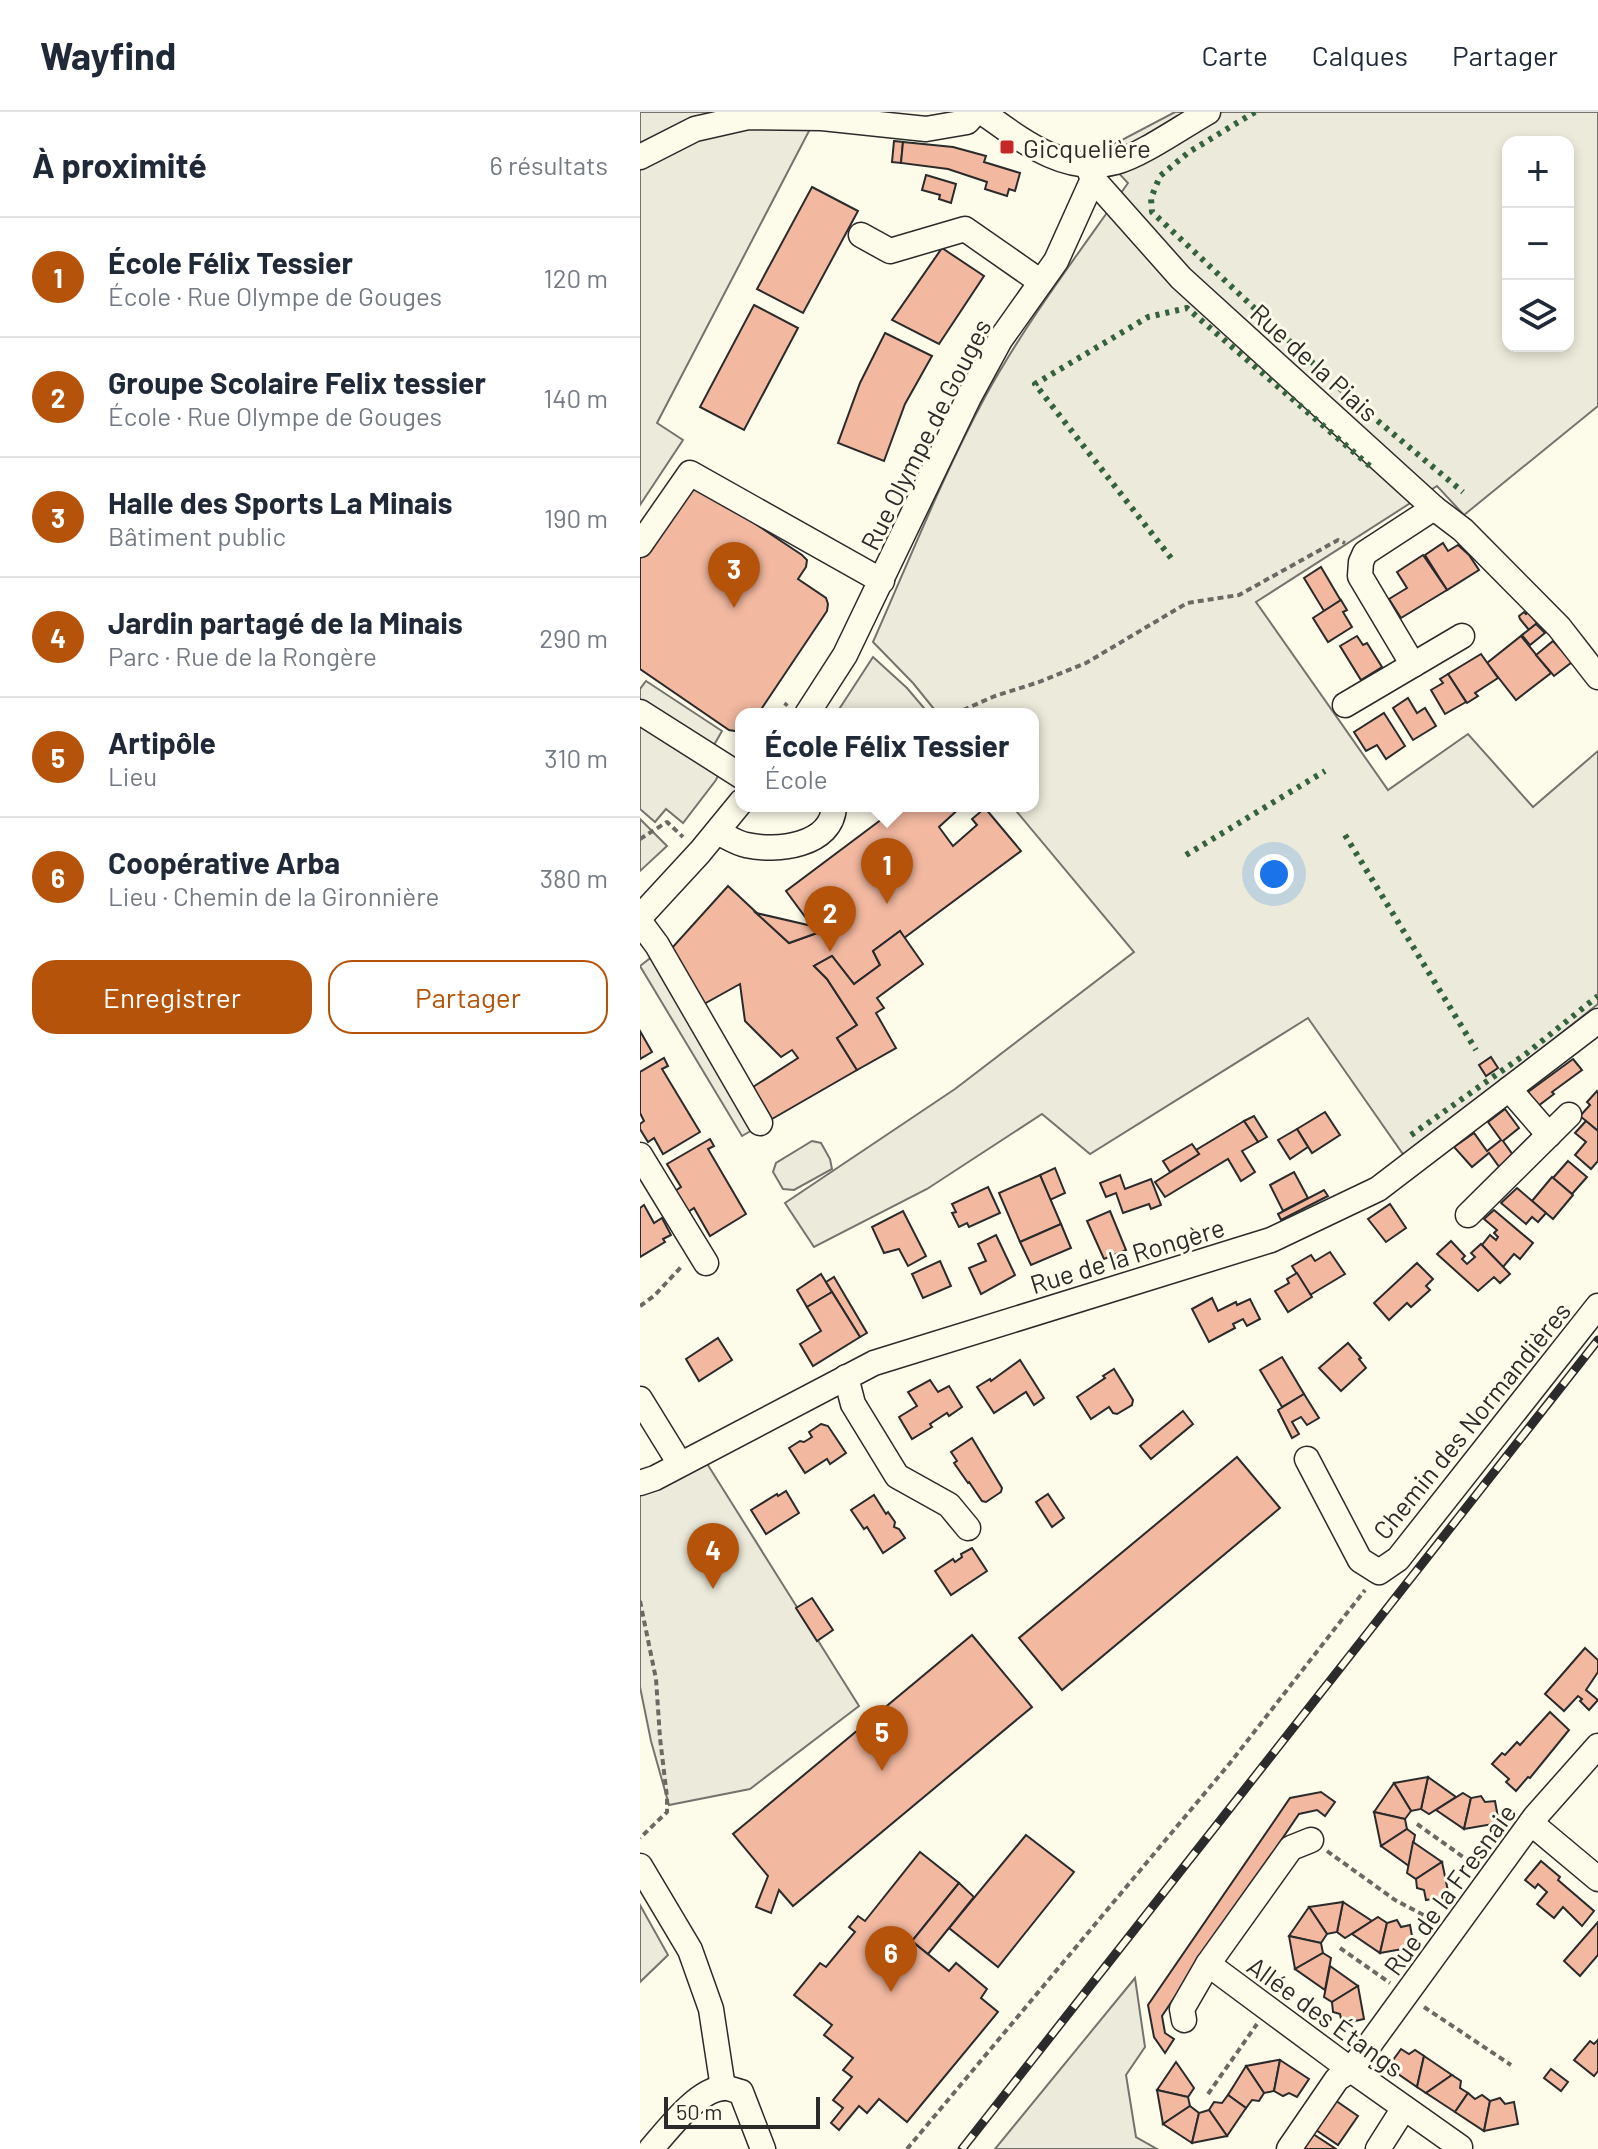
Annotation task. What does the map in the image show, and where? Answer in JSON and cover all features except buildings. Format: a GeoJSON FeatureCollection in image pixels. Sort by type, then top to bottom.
{"type":"FeatureCollection","features":[{"type":"Feature","properties":{"kind":"street"},"geometry":{"type":"LineString","coordinates":[[640,157],[695,129],[748,117],[822,118],[926,129],[967,122],[976,112]]}},
{"type":"Feature","properties":{"kind":"street"},"geometry":{"type":"LineString","coordinates":[[982,112],[1022,141],[1090,172],[1142,150],[1208,112]]}},
{"type":"Feature","properties":{"kind":"street","name":"Rue Olympe de Gouges"},"geometry":{"type":"LineString","coordinates":[[811,708],[845,655],[969,397],[1000,340],[1056,261],[1090,172]]}},
{"type":"Feature","properties":{"kind":"street","name":"Rue de la Piais"},"geometry":{"type":"LineString","coordinates":[[1090,172],[1181,278],[1434,508],[1463,530],[1559,627],[1598,677]]}},
{"type":"Feature","properties":{"kind":"street"},"geometry":{"type":"LineString","coordinates":[[861,235],[890,251],[965,229],[1041,282]]}},
{"type":"Feature","properties":{"kind":"street"},"geometry":{"type":"LineString","coordinates":[[640,545],[690,473],[882,581]]}},
{"type":"Feature","properties":{"kind":"street"},"geometry":{"type":"LineString","coordinates":[[1413,665],[1360,576],[1361,562],[1365,553],[1434,508]]}},
{"type":"Feature","properties":{"kind":"street"},"geometry":{"type":"LineString","coordinates":[[1345,705],[1462,636]]}},
{"type":"Feature","properties":{"kind":"street"},"geometry":{"type":"LineString","coordinates":[[640,712],[735,772]]}},
{"type":"Feature","properties":{"kind":"street"},"geometry":{"type":"LineString","coordinates":[[735,810],[640,920],[760,1123]]}},
{"type":"Feature","properties":{"kind":"street"},"geometry":{"type":"LineString","coordinates":[[717,832],[744,845],[783,846],[819,835],[828,826],[834,812]]}},
{"type":"Feature","properties":{"kind":"street","name":"Rue de la Rongère"},"geometry":{"type":"LineString","coordinates":[[640,1483],[874,1363],[1271,1240],[1378,1189],[1598,1021]]}},
{"type":"Feature","properties":{"kind":"street"},"geometry":{"type":"LineString","coordinates":[[1509,1089],[1549,1135]]}},
{"type":"Feature","properties":{"kind":"street"},"geometry":{"type":"LineString","coordinates":[[1468,1215],[1569,1115]]}},
{"type":"Feature","properties":{"kind":"street"},"geometry":{"type":"LineString","coordinates":[[640,1155],[700,1254]]}},
{"type":"Feature","properties":{"kind":"street","name":"Chemin des Normandières"},"geometry":{"type":"LineString","coordinates":[[1307,1459],[1360,1560],[1379,1572],[1398,1559],[1598,1306]]}},
{"type":"Feature","properties":{"kind":"street"},"geometry":{"type":"LineString","coordinates":[[846,1377],[853,1404],[897,1476],[949,1505],[968,1528]]}},
{"type":"Feature","properties":{"kind":"street"},"geometry":{"type":"LineString","coordinates":[[640,1399],[680,1464]]}},
{"type":"Feature","properties":{"kind":"street","name":"Rue de la Fresnaie"},"geometry":{"type":"LineString","coordinates":[[1289,2149],[1337,2079],[1351,2070],[1531,1823],[1598,1746]]}},
{"type":"Feature","properties":{"kind":"street"},"geometry":{"type":"LineString","coordinates":[[1531,1823],[1598,1879]]}},
{"type":"Feature","properties":{"kind":"street"},"geometry":{"type":"LineString","coordinates":[[1208,1964],[1291,1848],[1311,1840]]}},
{"type":"Feature","properties":{"kind":"street"},"geometry":{"type":"LineString","coordinates":[[640,1866],[690,1950],[711,2009],[723,2088]]}},
{"type":"Feature","properties":{"kind":"street","name":"Allée des Étangs"},"geometry":{"type":"LineString","coordinates":[[1184,2020],[1182,2009],[1208,1964],[1460,2147],[1458,2149]]}},
{"type":"Feature","properties":{"kind":"street"},"geometry":{"type":"LineString","coordinates":[[651,2149],[682,2114],[705,2094],[723,2088],[741,2092],[763,2149]]}},
{"type":"Feature","properties":{"kind":"street"},"geometry":{"type":"LineString","coordinates":[[1378,2149],[1404,2108]]}},
{"type":"Feature","properties":{"kind":"path"},"geometry":{"type":"LineString","coordinates":[[968,708],[1086,663],[1187,603],[1239,595],[1338,540],[1365,553]]}},
{"type":"Feature","properties":{"kind":"path"},"geometry":{"type":"LineString","coordinates":[[640,839],[667,822],[700,852]]}},
{"type":"Feature","properties":{"kind":"path"},"geometry":{"type":"LineString","coordinates":[[640,1306],[700,1254]]}},
{"type":"Feature","properties":{"kind":"path"},"geometry":{"type":"LineString","coordinates":[[907,2149],[1230,1763],[1379,1572]]}},
{"type":"Feature","properties":{"kind":"path"},"geometry":{"type":"LineString","coordinates":[[640,1601],[656,1679],[667,1797],[667,1812],[640,1838]]}},
{"type":"Feature","properties":{"kind":"path"},"geometry":{"type":"LineString","coordinates":[[1417,1824],[1492,1877]]}},
{"type":"Feature","properties":{"kind":"path"},"geometry":{"type":"LineString","coordinates":[[1311,1840],[1395,1900],[1453,1931]]}},
{"type":"Feature","properties":{"kind":"path"},"geometry":{"type":"LineString","coordinates":[[1340,1948],[1511,2065]]}},
{"type":"Feature","properties":{"kind":"path"},"geometry":{"type":"LineString","coordinates":[[1208,2094],[1268,2008]]}},
{"type":"Feature","properties":{"kind":"shaded area"},"geometry":{"type":"Polygon","coordinates":[[[640,112],[810,112],[809,131],[657,423],[683,440],[640,505],[640,112]]]}},
{"type":"Feature","properties":{"kind":"shaded area"},"geometry":{"type":"Polygon","coordinates":[[[1175,112],[1598,112],[1598,406],[1464,515],[1437,486],[1256,602],[1388,790],[1468,734],[1533,807],[1598,751],[1598,1004],[1405,1157],[1308,1018],[1090,1154],[1042,1114],[927,1189],[814,1247],[785,1203],[955,1089],[1134,952],[1017,812],[1039,812],[1039,708],[933,708],[873,642],[970,427],[1035,315],[1128,183],[1099,152],[1175,112]]]}},
{"type":"Feature","properties":{"kind":"shaded area"},"geometry":{"type":"Polygon","coordinates":[[[873,657],[924,708],[840,708],[873,657]]]}},
{"type":"Feature","properties":{"kind":"shaded area"},"geometry":{"type":"Polygon","coordinates":[[[646,681],[722,731],[714,745],[728,755],[716,780],[683,823],[666,809],[655,822],[640,809],[640,689],[646,681]]]}},
{"type":"Feature","properties":{"kind":"shaded area"},"geometry":{"type":"Polygon","coordinates":[[[640,819],[667,846],[640,871],[640,819]]]}},
{"type":"Feature","properties":{"kind":"shaded area"},"geometry":{"type":"Polygon","coordinates":[[[653,956],[756,1128],[742,1136],[640,966],[653,956]]]}},
{"type":"Feature","properties":{"kind":"shaded area"},"geometry":{"type":"Polygon","coordinates":[[[812,1141],[821,1143],[832,1169],[794,1190],[783,1189],[773,1172],[776,1163],[812,1141]]]}},
{"type":"Feature","properties":{"kind":"shaded area"},"geometry":{"type":"Polygon","coordinates":[[[706,1462],[859,1706],[750,1789],[669,1805],[640,1687],[640,1492],[706,1462]]]}},
{"type":"Feature","properties":{"kind":"shaded area"},"geometry":{"type":"Polygon","coordinates":[[[640,1905],[668,1955],[640,1982],[640,1905]]]}},
{"type":"Feature","properties":{"kind":"shaded area"},"geometry":{"type":"Polygon","coordinates":[[[1135,1978],[1145,2047],[1126,2075],[1136,2137],[1157,2149],[995,2149],[1135,1978]]]}},
{"type":"Feature","properties":{"kind":"railway"},"geometry":{"type":"LineString","coordinates":[[962,2149],[1598,1340]]}},
{"type":"Feature","properties":{"kind":"hedge"},"geometry":{"type":"LineString","coordinates":[[1255,112],[1189,152],[1160,176],[1151,198],[1152,212],[1349,397],[1463,492]]}},
{"type":"Feature","properties":{"kind":"hedge"},"geometry":{"type":"LineString","coordinates":[[1171,558],[1035,384],[1148,317],[1187,308],[1371,467]]}},
{"type":"Feature","properties":{"kind":"hedge"},"geometry":{"type":"LineString","coordinates":[[1186,855],[1325,771]]}},
{"type":"Feature","properties":{"kind":"hedge"},"geometry":{"type":"LineString","coordinates":[[1345,835],[1476,1050]]}},
{"type":"Feature","properties":{"kind":"hedge"},"geometry":{"type":"LineString","coordinates":[[1411,1135],[1527,1053],[1598,996]]}},
{"type":"Feature","properties":{"kind":"place","name":"Gicquelière"},"geometry":{"type":"Point","coordinates":[1007,147]}},
{"type":"Feature","properties":{"kind":"place","name":"Halle des Sports La Minais"},"geometry":{"type":"Point","coordinates":[734,608]}},
{"type":"Feature","properties":{"kind":"place","name":"École Félix Tessier"},"geometry":{"type":"Point","coordinates":[887,904]}},
{"type":"Feature","properties":{"kind":"place","name":"Groupe Scolaire Felix tessier"},"geometry":{"type":"Point","coordinates":[830,952]}},
{"type":"Feature","properties":{"kind":"place","name":"Jardin partagé de la Minais"},"geometry":{"type":"Point","coordinates":[713,1589]}},
{"type":"Feature","properties":{"kind":"place","name":"Artipôle"},"geometry":{"type":"Point","coordinates":[882,1771]}},
{"type":"Feature","properties":{"kind":"place","name":"Coopérative Arba"},"geometry":{"type":"Point","coordinates":[891,1992]}}]}
